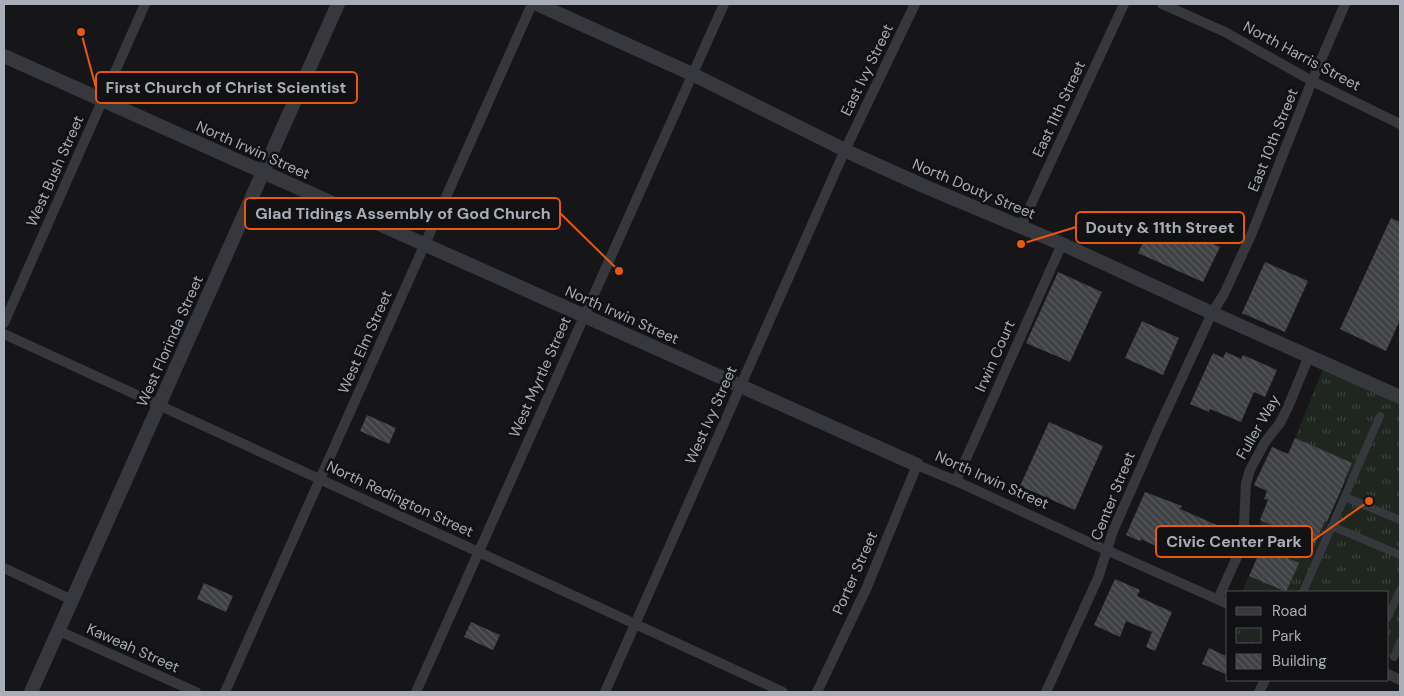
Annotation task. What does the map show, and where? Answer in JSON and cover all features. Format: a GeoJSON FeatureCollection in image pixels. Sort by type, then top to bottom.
{"type":"FeatureCollection","features":[{"type":"Feature","properties":{"kind":"street","name":"West Bush Street"},"geometry":{"type":"LineString","coordinates":[[4,323],[145,4]]}},
{"type":"Feature","properties":{"kind":"street","name":"West Florinda Street"},"geometry":{"type":"LineString","coordinates":[[31,692],[338,4]]}},
{"type":"Feature","properties":{"kind":"street","name":"West Elm Street"},"geometry":{"type":"LineString","coordinates":[[225,692],[532,4]]}},
{"type":"Feature","properties":{"kind":"street","name":"North Douty Street"},"geometry":{"type":"LineString","coordinates":[[537,4],[692,74],[845,150],[926,187],[1062,244],[1400,397]]}},
{"type":"Feature","properties":{"kind":"street","name":"West Myrtle Street"},"geometry":{"type":"LineString","coordinates":[[416,692],[724,4]]}},
{"type":"Feature","properties":{"kind":"street","name":"East Ivy Street"},"geometry":{"type":"LineString","coordinates":[[845,150],[916,4]]}},
{"type":"Feature","properties":{"kind":"street","name":"East 11th Street"},"geometry":{"type":"LineString","coordinates":[[1021,226],[1124,4]]}},
{"type":"Feature","properties":{"kind":"street","name":"North Harris Street"},"geometry":{"type":"LineString","coordinates":[[1162,4],[1225,32],[1312,81],[1400,124]]}},
{"type":"Feature","properties":{"kind":"street","name":"East 10th Street"},"geometry":{"type":"LineString","coordinates":[[1212,313],[1224,294],[1252,233],[1312,81],[1345,4]]}},
{"type":"Feature","properties":{"kind":"street","name":"North Irwin Street"},"geometry":{"type":"LineString","coordinates":[[4,56],[1226,603]]}},
{"type":"Feature","properties":{"kind":"street","name":"West Ivy Street"},"geometry":{"type":"LineString","coordinates":[[605,692],[845,150]]}},
{"type":"Feature","properties":{"kind":"street","name":"Irwin Court"},"geometry":{"type":"LineString","coordinates":[[956,481],[1062,244]]}},
{"type":"Feature","properties":{"kind":"street","name":"Center Street"},"geometry":{"type":"LineString","coordinates":[[1046,692],[1098,578],[1116,523],[1212,313]]}},
{"type":"Feature","properties":{"kind":"street","name":"North Redington Street"},"geometry":{"type":"LineString","coordinates":[[4,334],[783,692]]}},
{"type":"Feature","properties":{"kind":"street","name":"Fuller Way"},"geometry":{"type":"LineString","coordinates":[[1218,599],[1246,537],[1244,524],[1246,482],[1250,470],[1265,442],[1284,416],[1309,356]]}},
{"type":"Feature","properties":{"kind":"street"},"geometry":{"type":"LineString","coordinates":[[1302,591],[1380,416]]}},
{"type":"Feature","properties":{"kind":"street","name":"Porter Street"},"geometry":{"type":"LineString","coordinates":[[817,692],[867,587],[917,465]]}},
{"type":"Feature","properties":{"kind":"street"},"geometry":{"type":"LineString","coordinates":[[1345,497],[1400,520]]}},
{"type":"Feature","properties":{"kind":"street"},"geometry":{"type":"LineString","coordinates":[[1332,526],[1400,555]]}},
{"type":"Feature","properties":{"kind":"street"},"geometry":{"type":"LineString","coordinates":[[4,568],[72,600]]}},
{"type":"Feature","properties":{"kind":"street"},"geometry":{"type":"LineString","coordinates":[[1389,614],[1400,590]]}},
{"type":"Feature","properties":{"kind":"street"},"geometry":{"type":"LineString","coordinates":[[1392,607],[1400,611]]}},
{"type":"Feature","properties":{"kind":"street","name":"Kaweah Street"},"geometry":{"type":"LineString","coordinates":[[59,631],[196,692]]}},
{"type":"Feature","properties":{"kind":"street"},"geometry":{"type":"LineString","coordinates":[[1392,653],[1400,642]]}},
{"type":"Feature","properties":{"kind":"green space"},"geometry":{"type":"Polygon","coordinates":[[[1325,364],[1400,397],[1400,656],[1395,654],[1389,656],[1389,591],[1286,591],[1298,563],[1262,547],[1260,520],[1315,544],[1325,521],[1329,523],[1347,482],[1295,438],[1325,364]]]}},
{"type":"Feature","properties":{"kind":"green space"},"geometry":{"type":"Polygon","coordinates":[[[1249,576],[1282,591],[1242,591],[1249,576]]]}},
{"type":"Feature","properties":{"kind":"building"},"geometry":{"type":"Polygon","coordinates":[[[1155,217],[1220,247],[1203,282],[1138,253],[1155,217]]]}},
{"type":"Feature","properties":{"kind":"building"},"geometry":{"type":"Polygon","coordinates":[[[1391,218],[1400,222],[1400,320],[1386,351],[1340,329],[1391,218]]]}},
{"type":"Feature","properties":{"kind":"building"},"geometry":{"type":"Polygon","coordinates":[[[1265,262],[1308,281],[1285,332],[1242,313],[1265,262]]]}},
{"type":"Feature","properties":{"kind":"building"},"geometry":{"type":"Polygon","coordinates":[[[1058,272],[1102,292],[1070,362],[1026,343],[1058,272]]]}},
{"type":"Feature","properties":{"kind":"building"},"geometry":{"type":"Polygon","coordinates":[[[1142,321],[1179,338],[1163,375],[1125,358],[1142,321]]]}},
{"type":"Feature","properties":{"kind":"building"},"geometry":{"type":"Polygon","coordinates":[[[1226,352],[1241,359],[1243,355],[1277,370],[1265,397],[1254,392],[1241,422],[1210,409],[1209,412],[1190,404],[1213,353],[1223,358],[1226,352]]]}},
{"type":"Feature","properties":{"kind":"building"},"geometry":{"type":"Polygon","coordinates":[[[367,415],[396,428],[389,444],[360,431],[367,415]]]}},
{"type":"Feature","properties":{"kind":"building"},"geometry":{"type":"Polygon","coordinates":[[[1049,422],[1103,446],[1075,510],[1020,486],[1049,422]]]}},
{"type":"Feature","properties":{"kind":"building"},"geometry":{"type":"Polygon","coordinates":[[[1295,438],[1352,463],[1327,522],[1325,521],[1315,544],[1260,520],[1268,500],[1264,499],[1267,491],[1254,485],[1272,447],[1288,454],[1295,438]]]}},
{"type":"Feature","properties":{"kind":"building"},"geometry":{"type":"Polygon","coordinates":[[[1145,492],[1182,506],[1180,509],[1226,529],[1214,555],[1169,535],[1162,549],[1141,539],[1140,541],[1126,535],[1145,492]]]}},
{"type":"Feature","properties":{"kind":"building"},"geometry":{"type":"Polygon","coordinates":[[[1262,547],[1299,563],[1286,591],[1249,576],[1262,547]]]}},
{"type":"Feature","properties":{"kind":"building"},"geometry":{"type":"Polygon","coordinates":[[[1115,579],[1140,590],[1137,596],[1172,612],[1155,651],[1146,647],[1152,632],[1126,621],[1120,637],[1094,625],[1115,579]]]}},
{"type":"Feature","properties":{"kind":"building"},"geometry":{"type":"Polygon","coordinates":[[[204,583],[233,596],[226,612],[197,599],[204,583]]]}},
{"type":"Feature","properties":{"kind":"building"},"geometry":{"type":"Polygon","coordinates":[[[471,622],[500,635],[493,650],[464,637],[471,622]]]}},
{"type":"Feature","properties":{"kind":"building"},"geometry":{"type":"Polygon","coordinates":[[[1209,648],[1226,656],[1226,674],[1202,664],[1209,648]]]}},
{"type":"Feature","properties":{"kind":"place","name":"First Church of Christ Scientist"},"geometry":{"type":"Point","coordinates":[81,32]}},
{"type":"Feature","properties":{"kind":"place","name":"Douty & 11th Street"},"geometry":{"type":"Point","coordinates":[1021,244]}},
{"type":"Feature","properties":{"kind":"place","name":"Glad Tidings Assembly of God Church"},"geometry":{"type":"Point","coordinates":[619,271]}},
{"type":"Feature","properties":{"kind":"place","name":"Civic Center Park"},"geometry":{"type":"Point","coordinates":[1369,501]}}]}
